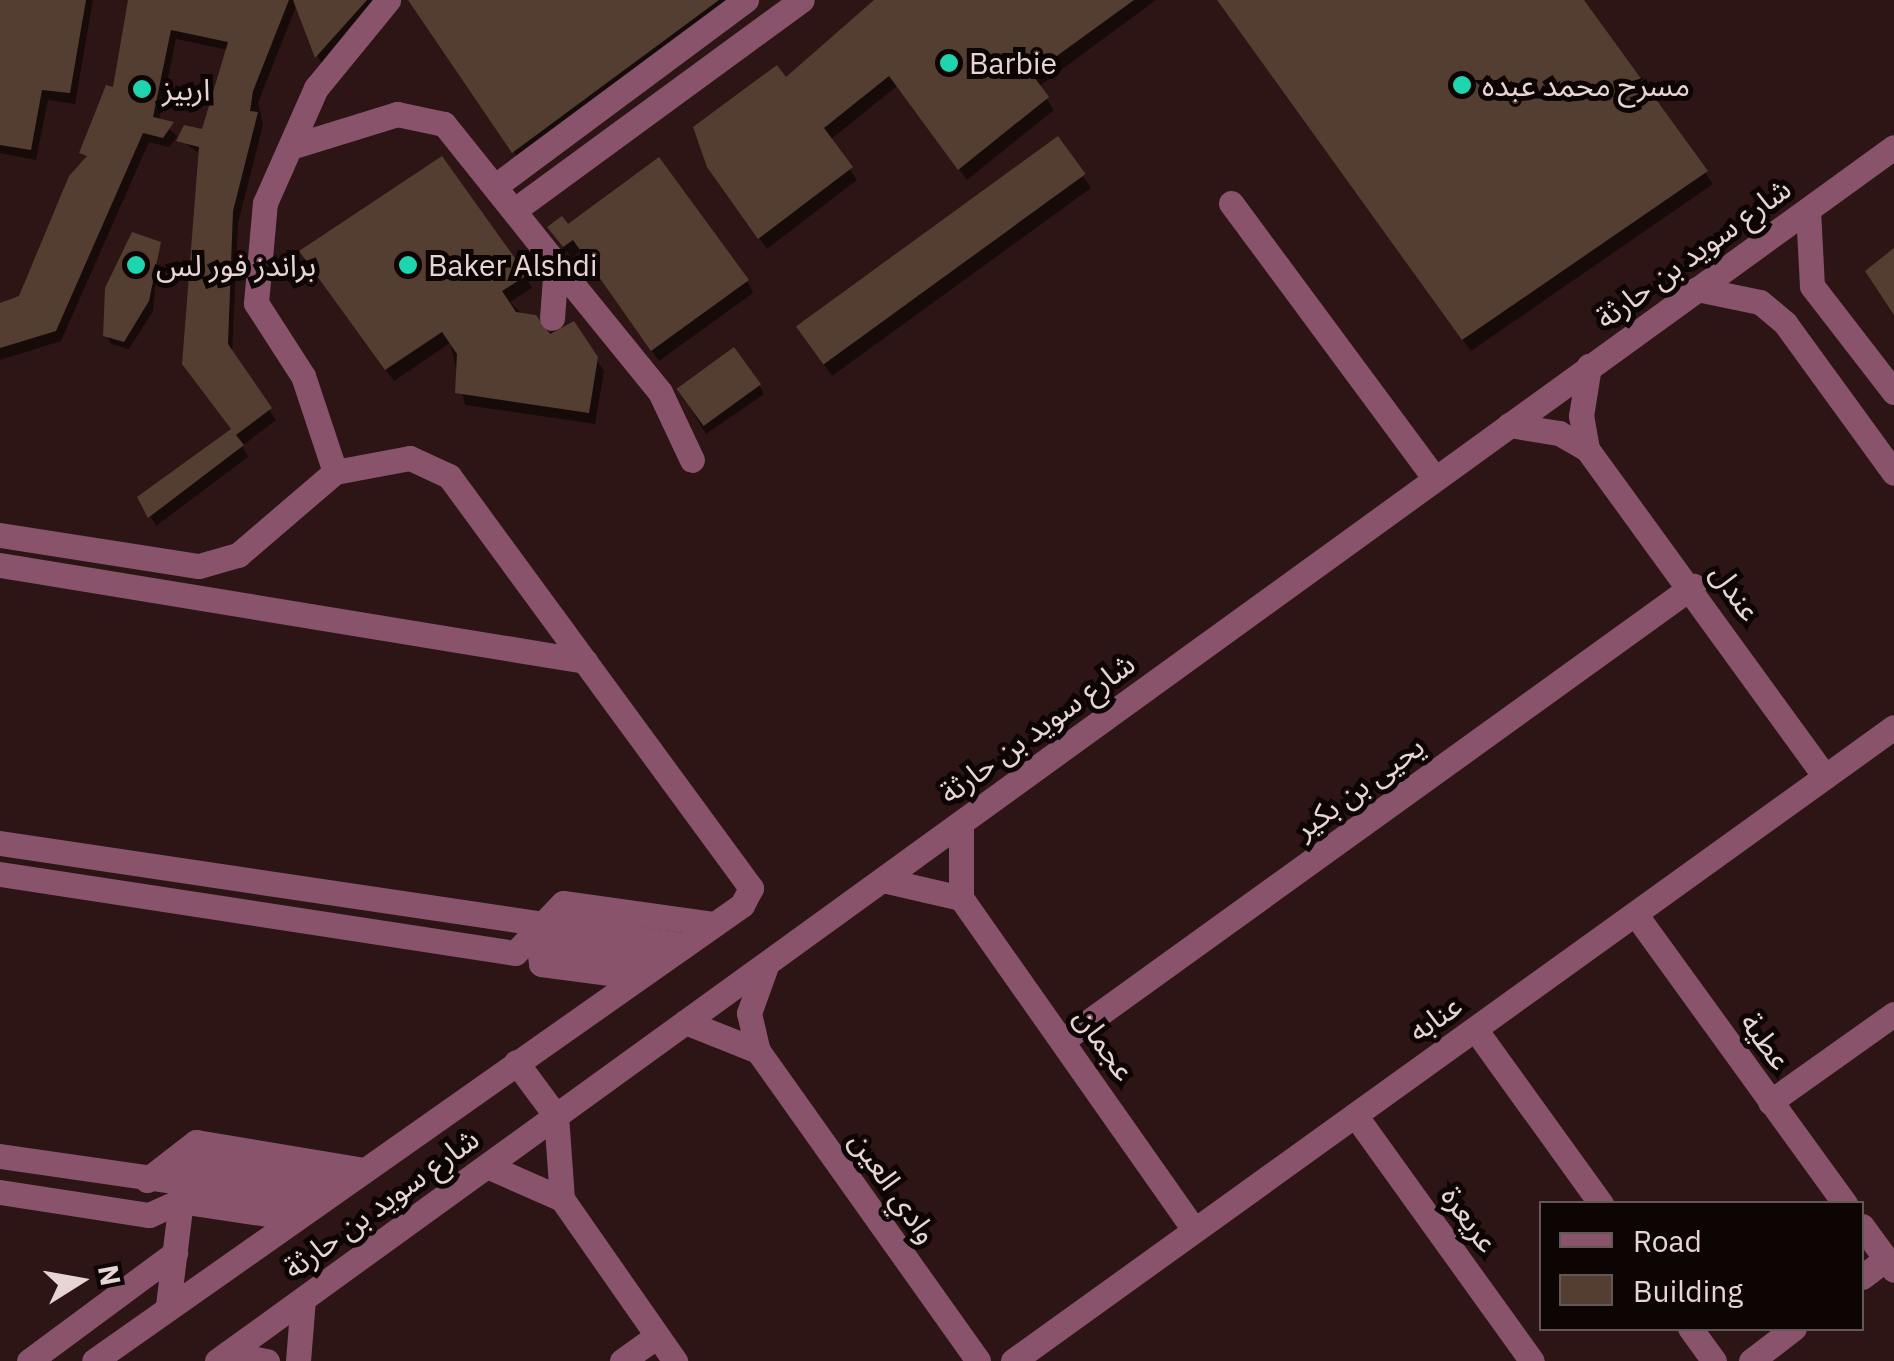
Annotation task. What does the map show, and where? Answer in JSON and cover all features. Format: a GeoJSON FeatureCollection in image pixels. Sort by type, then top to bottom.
{"type":"FeatureCollection","features":[{"type":"Feature","properties":{"kind":"street"},"geometry":{"type":"LineString","coordinates":[[336,472],[303,376],[256,303],[265,202],[297,145],[316,88],[388,0]]}},
{"type":"Feature","properties":{"kind":"street"},"geometry":{"type":"LineString","coordinates":[[498,184],[760,30],[802,0]]}},
{"type":"Feature","properties":{"kind":"street"},"geometry":{"type":"LineString","coordinates":[[516,209],[643,98],[743,2],[760,30]]}},
{"type":"Feature","properties":{"kind":"street"},"geometry":{"type":"LineString","coordinates":[[297,145],[413,114],[458,133],[556,264],[660,392],[692,460]]}},
{"type":"Feature","properties":{"kind":"street","name":"شارع سويد بن حارثة"},"geometry":{"type":"LineString","coordinates":[[222,1357],[1894,147]]}},
{"type":"Feature","properties":{"kind":"street"},"geometry":{"type":"LineString","coordinates":[[1231,203],[1434,479]]}},
{"type":"Feature","properties":{"kind":"street"},"geometry":{"type":"LineString","coordinates":[[1808,210],[1812,286],[1894,392]]}},
{"type":"Feature","properties":{"kind":"street"},"geometry":{"type":"LineString","coordinates":[[552,318],[556,264]]}},
{"type":"Feature","properties":{"kind":"street"},"geometry":{"type":"LineString","coordinates":[[1697,289],[1760,302],[1785,323],[1894,473]]}},
{"type":"Feature","properties":{"kind":"street"},"geometry":{"type":"LineString","coordinates":[[1587,449],[1580,416],[1589,366]]}},
{"type":"Feature","properties":{"kind":"street","name":"عندل"},"geometry":{"type":"LineString","coordinates":[[1509,424],[1560,432],[1587,449],[1693,586],[1825,777]]}},
{"type":"Feature","properties":{"kind":"street"},"geometry":{"type":"LineString","coordinates":[[0,535],[199,566],[238,555],[336,472],[410,458],[449,476],[751,888],[715,924],[94,1361]]}},
{"type":"Feature","properties":{"kind":"street"},"geometry":{"type":"LineString","coordinates":[[0,565],[585,660]]}},
{"type":"Feature","properties":{"kind":"street","name":"يحيى بن بكير"},"geometry":{"type":"LineString","coordinates":[[1063,1040],[1693,586]]}},
{"type":"Feature","properties":{"kind":"street","name":"عنابه"},"geometry":{"type":"LineString","coordinates":[[1014,1361],[1894,727]]}},
{"type":"Feature","properties":{"kind":"street"},"geometry":{"type":"LineString","coordinates":[[883,880],[961,898],[961,823]]}},
{"type":"Feature","properties":{"kind":"street"},"geometry":{"type":"LineString","coordinates":[[0,843],[536,927],[684,945]]}},
{"type":"Feature","properties":{"kind":"street"},"geometry":{"type":"LineString","coordinates":[[0,874],[515,952],[563,903],[715,924]]}},
{"type":"Feature","properties":{"kind":"street","name":"عجمان"},"geometry":{"type":"LineString","coordinates":[[961,898],[1194,1229]]}},
{"type":"Feature","properties":{"kind":"street","name":"عطية"},"geometry":{"type":"LineString","coordinates":[[1636,915],[1843,1201]]}},
{"type":"Feature","properties":{"kind":"street"},"geometry":{"type":"LineString","coordinates":[[536,927],[553,944],[661,961]]}},
{"type":"Feature","properties":{"kind":"street"},"geometry":{"type":"LineString","coordinates":[[536,927],[541,964],[638,977]]}},
{"type":"Feature","properties":{"kind":"street","name":"وادي العين"},"geometry":{"type":"LineString","coordinates":[[766,966],[749,1014],[758,1051],[978,1361]]}},
{"type":"Feature","properties":{"kind":"street"},"geometry":{"type":"LineString","coordinates":[[1770,1102],[1894,1014]]}},
{"type":"Feature","properties":{"kind":"street"},"geometry":{"type":"LineString","coordinates":[[686,1022],[758,1051]]}},
{"type":"Feature","properties":{"kind":"street"},"geometry":{"type":"LineString","coordinates":[[1475,1029],[1598,1201]]}},
{"type":"Feature","properties":{"kind":"street"},"geometry":{"type":"LineString","coordinates":[[516,1062],[556,1116],[562,1199],[675,1361]]}},
{"type":"Feature","properties":{"kind":"street","name":"عريعرة"},"geometry":{"type":"LineString","coordinates":[[1355,1114],[1532,1361]]}},
{"type":"Feature","properties":{"kind":"street"},"geometry":{"type":"LineString","coordinates":[[147,1180],[196,1142],[353,1177]]}},
{"type":"Feature","properties":{"kind":"street"},"geometry":{"type":"LineString","coordinates":[[0,1156],[318,1202]]}},
{"type":"Feature","properties":{"kind":"street"},"geometry":{"type":"LineString","coordinates":[[487,1166],[562,1199]]}},
{"type":"Feature","properties":{"kind":"street"},"geometry":{"type":"LineString","coordinates":[[147,1180],[181,1201],[294,1218]]}},
{"type":"Feature","properties":{"kind":"street"},"geometry":{"type":"LineString","coordinates":[[0,1192],[149,1215],[181,1201]]}},
{"type":"Feature","properties":{"kind":"street"},"geometry":{"type":"LineString","coordinates":[[168,1306],[181,1201]]}},
{"type":"Feature","properties":{"kind":"street"},"geometry":{"type":"LineString","coordinates":[[1864,1229],[1890,1264],[1864,1276]]}},
{"type":"Feature","properties":{"kind":"street"},"geometry":{"type":"LineString","coordinates":[[29,1361],[174,1253]]}},
{"type":"Feature","properties":{"kind":"street"},"geometry":{"type":"LineString","coordinates":[[298,1361],[303,1299]]}},
{"type":"Feature","properties":{"kind":"street"},"geometry":{"type":"LineString","coordinates":[[1692,1331],[1714,1361]]}},
{"type":"Feature","properties":{"kind":"street"},"geometry":{"type":"LineString","coordinates":[[1751,1361],[1790,1331]]}},
{"type":"Feature","properties":{"kind":"street"},"geometry":{"type":"LineString","coordinates":[[622,1361],[657,1336]]}},
{"type":"Feature","properties":{"kind":"street"},"geometry":{"type":"LineString","coordinates":[[222,1357],[267,1361]]}},
{"type":"Feature","properties":{"kind":"building"},"geometry":{"type":"Polygon","coordinates":[[[0,0],[86,0],[70,93],[42,90],[31,150],[0,145],[0,0]]]}},
{"type":"Feature","properties":{"kind":"building"},"geometry":{"type":"Polygon","coordinates":[[[128,0],[289,0],[253,91],[250,111],[258,112],[233,211],[228,344],[272,408],[236,435],[244,445],[148,518],[137,497],[231,429],[182,364],[199,147],[176,141],[184,125],[202,129],[228,42],[171,30],[153,117],[174,122],[163,138],[143,133],[56,331],[0,348],[0,303],[19,296],[69,176],[87,156],[79,153],[106,85],[113,87],[128,0]]]}},
{"type":"Feature","properties":{"kind":"building"},"geometry":{"type":"Polygon","coordinates":[[[293,0],[367,0],[315,58],[293,0]]]}},
{"type":"Feature","properties":{"kind":"building"},"geometry":{"type":"Polygon","coordinates":[[[408,0],[719,0],[512,153],[408,0]]]}},
{"type":"Feature","properties":{"kind":"building"},"geometry":{"type":"Polygon","coordinates":[[[874,0],[1134,0],[1032,74],[1049,97],[958,170],[889,76],[824,128],[853,167],[758,239],[707,167],[693,127],[777,65],[786,77],[874,0]]]}},
{"type":"Feature","properties":{"kind":"building","name":"مسرح محمد عبده"},"geometry":{"type":"Polygon","coordinates":[[[1217,0],[1584,0],[1708,171],[1462,340],[1217,0]]]}},
{"type":"Feature","properties":{"kind":"building"},"geometry":{"type":"Polygon","coordinates":[[[1058,136],[1086,174],[824,364],[796,326],[1058,136]]]}},
{"type":"Feature","properties":{"kind":"building"},"geometry":{"type":"Polygon","coordinates":[[[442,156],[527,275],[502,291],[516,312],[536,315],[550,334],[574,321],[598,357],[589,413],[455,393],[457,354],[442,332],[385,370],[299,251],[442,156]]]}},
{"type":"Feature","properties":{"kind":"building"},"geometry":{"type":"Polygon","coordinates":[[[659,157],[749,280],[651,351],[573,240],[563,247],[547,227],[562,216],[568,224],[659,157]]]}},
{"type":"Feature","properties":{"kind":"building","name":"براندز فور لس"},"geometry":{"type":"Polygon","coordinates":[[[132,232],[161,242],[149,301],[124,342],[103,336],[105,288],[132,232]]]}},
{"type":"Feature","properties":{"kind":"building"},"geometry":{"type":"Polygon","coordinates":[[[1894,248],[1894,315],[1865,271],[1894,248]]]}},
{"type":"Feature","properties":{"kind":"building"},"geometry":{"type":"Polygon","coordinates":[[[734,347],[761,384],[704,426],[677,389],[734,347]]]}},
{"type":"Feature","properties":{"kind":"place","name":"Barbie"},"geometry":{"type":"Point","coordinates":[949,63]}},
{"type":"Feature","properties":{"kind":"place","name":"مسرح محمد عبده"},"geometry":{"type":"Point","coordinates":[1462,85]}},
{"type":"Feature","properties":{"kind":"place","name":"اربيز"},"geometry":{"type":"Point","coordinates":[142,89]}},
{"type":"Feature","properties":{"kind":"place","name":"براندز فور لس"},"geometry":{"type":"Point","coordinates":[136,265]}},
{"type":"Feature","properties":{"kind":"place","name":"Baker Alshdi"},"geometry":{"type":"Point","coordinates":[408,265]}}]}
